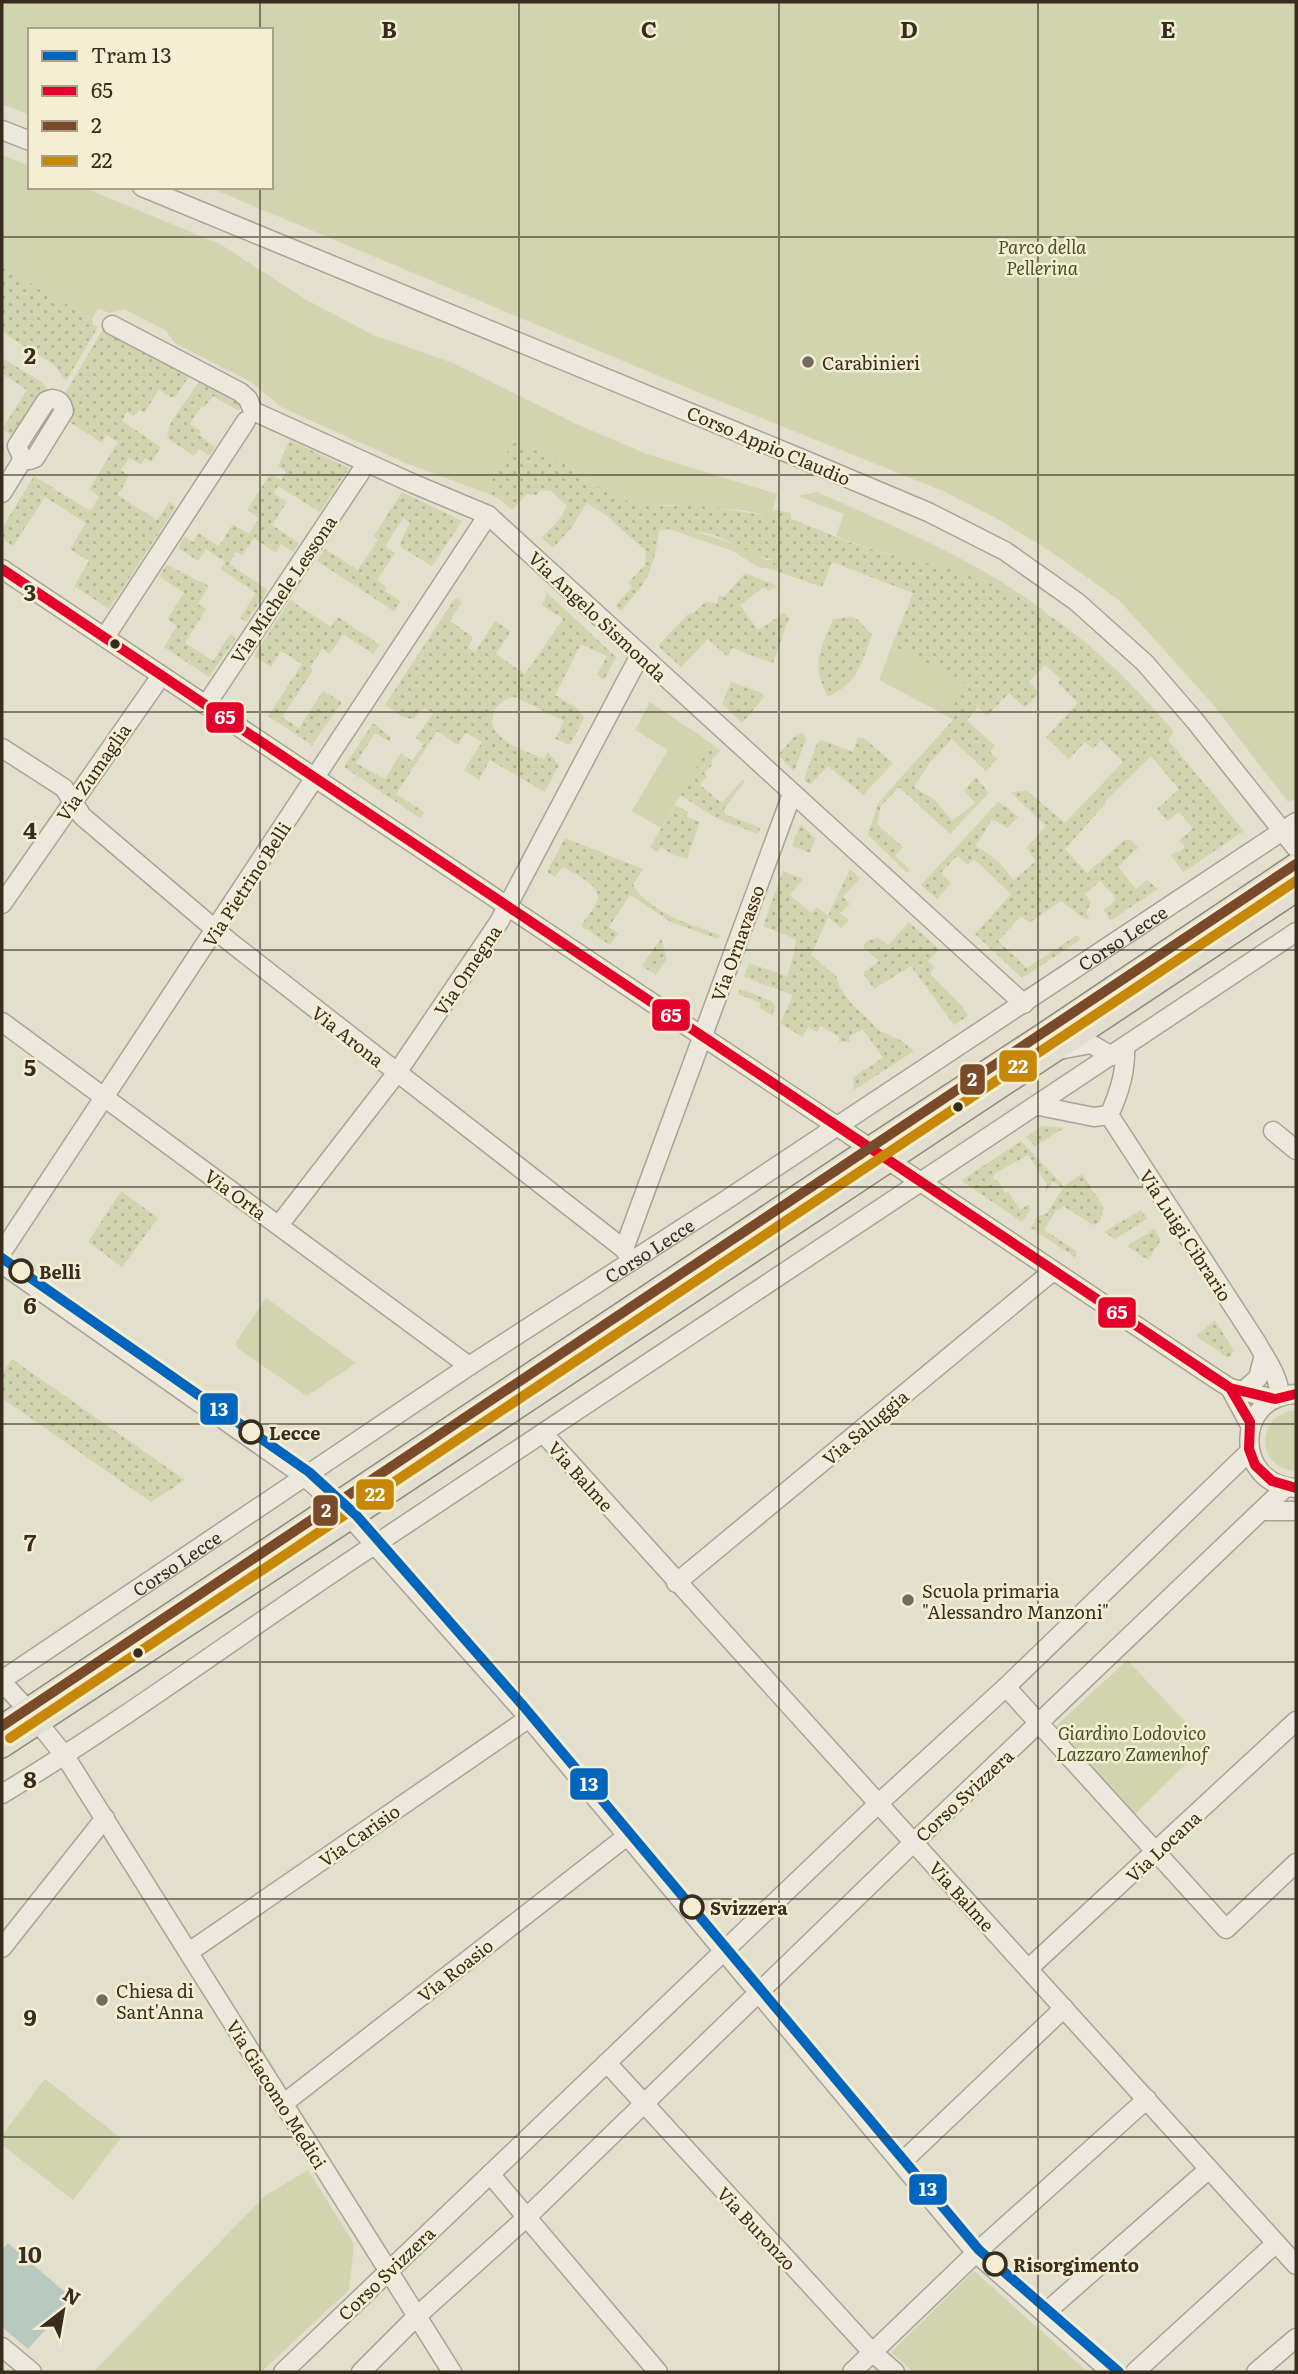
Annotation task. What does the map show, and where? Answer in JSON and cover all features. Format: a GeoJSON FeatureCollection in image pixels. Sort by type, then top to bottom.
{"type":"FeatureCollection","features":[{"type":"Feature","properties":{"kind":"main road","name":"Corso Lecce"},"geometry":{"type":"LineString","coordinates":[[343,1511],[869,1148],[1040,1037],[1296,864]]}},
{"type":"Feature","properties":{"kind":"main road","name":"Corso Lecce"},"geometry":{"type":"LineString","coordinates":[[2,1747],[33,1717],[343,1511],[889,1161],[1296,891]]}},
{"type":"Feature","properties":{"kind":"main road","name":"Corso Lecce"},"geometry":{"type":"LineString","coordinates":[[2,1726],[33,1717]]}},
{"type":"Feature","properties":{"kind":"street"},"geometry":{"type":"LineString","coordinates":[[2,130],[28,140]]}},
{"type":"Feature","properties":{"kind":"street","name":"Corso Appio Claudio"},"geometry":{"type":"LineString","coordinates":[[147,189],[789,453],[928,512],[1005,551],[1077,602],[1145,663],[1290,827],[1296,848]]}},
{"type":"Feature","properties":{"kind":"street","name":"Via Angelo Sismonda"},"geometry":{"type":"LineString","coordinates":[[112,325],[240,392],[248,399],[253,411],[414,484],[488,514],[1024,1004]]}},
{"type":"Feature","properties":{"kind":"street"},"geometry":{"type":"LineString","coordinates":[[105,637],[246,421]]}},
{"type":"Feature","properties":{"kind":"street"},"geometry":{"type":"LineString","coordinates":[[2,493],[23,459]]}},
{"type":"Feature","properties":{"kind":"street","name":"Via Michele Lessona"},"geometry":{"type":"LineString","coordinates":[[206,705],[360,473]]}},
{"type":"Feature","properties":{"kind":"street","name":"Via Pietrino Belli"},"geometry":{"type":"LineString","coordinates":[[2,1252],[488,514]]}},
{"type":"Feature","properties":{"kind":"street"},"geometry":{"type":"LineString","coordinates":[[2,569],[922,1184],[1236,1390],[1284,1397]]}},
{"type":"Feature","properties":{"kind":"street","name":"Via Omegna"},"geometry":{"type":"LineString","coordinates":[[279,1225],[396,1074],[508,908],[640,655]]}},
{"type":"Feature","properties":{"kind":"street","name":"Via Zumaglia"},"geometry":{"type":"LineString","coordinates":[[2,904],[162,676]]}},
{"type":"Feature","properties":{"kind":"street","name":"Via Arona"},"geometry":{"type":"LineString","coordinates":[[2,748],[64,788],[82,816],[215,930],[628,1255]]}},
{"type":"Feature","properties":{"kind":"street","name":"Via Ornavasso"},"geometry":{"type":"LineString","coordinates":[[628,1255],[703,1036],[792,794]]}},
{"type":"Feature","properties":{"kind":"street","name":"Corso Lecce"},"geometry":{"type":"LineString","coordinates":[[2,1681],[469,1366],[628,1255],[838,1126],[1290,827]]}},
{"type":"Feature","properties":{"kind":"street"},"geometry":{"type":"LineString","coordinates":[[2,1794],[65,1756],[375,1544],[922,1184],[1296,932]]}},
{"type":"Feature","properties":{"kind":"street","name":"Via Orta"},"geometry":{"type":"LineString","coordinates":[[2,1022],[469,1366]]}},
{"type":"Feature","properties":{"kind":"street","name":"Corso Lecce"},"geometry":{"type":"LineString","coordinates":[[1052,1051],[1091,1044],[1118,1052]]}},
{"type":"Feature","properties":{"kind":"street"},"geometry":{"type":"LineString","coordinates":[[1039,1106],[1094,1117],[1109,1115],[1117,1098],[1125,1065],[1118,1052]]}},
{"type":"Feature","properties":{"kind":"street","name":"Via Luigi Cibrario"},"geometry":{"type":"LineString","coordinates":[[1109,1115],[1264,1355],[1276,1375],[1284,1397]]}},
{"type":"Feature","properties":{"kind":"street"},"geometry":{"type":"LineString","coordinates":[[1273,1131],[1296,1150]]}},
{"type":"Feature","properties":{"kind":"street"},"geometry":{"type":"LineString","coordinates":[[2,1264],[304,1476],[343,1511],[529,1718],[976,2253],[1111,2372]]}},
{"type":"Feature","properties":{"kind":"street","name":"Via Saluggia"},"geometry":{"type":"LineString","coordinates":[[676,1583],[1053,1270]]}},
{"type":"Feature","properties":{"kind":"street"},"geometry":{"type":"LineString","coordinates":[[1236,1390],[1258,1378],[1264,1355]]}},
{"type":"Feature","properties":{"kind":"street"},"geometry":{"type":"LineString","coordinates":[[1236,1390],[1251,1427]]}},
{"type":"Feature","properties":{"kind":"street"},"geometry":{"type":"LineString","coordinates":[[1284,1397],[1264,1406],[1251,1427],[1248,1438],[1254,1464],[1262,1474],[1273,1482],[1291,1487]]}},
{"type":"Feature","properties":{"kind":"street","name":"Via Balme"},"geometry":{"type":"LineString","coordinates":[[543,1433],[1296,2265]]}},
{"type":"Feature","properties":{"kind":"street","name":"Corso Svizzera"},"geometry":{"type":"LineString","coordinates":[[283,2372],[879,1803],[1006,1687],[1250,1451]]}},
{"type":"Feature","properties":{"kind":"street","name":"Corso Svizzera"},"geometry":{"type":"LineString","coordinates":[[361,2372],[417,2316],[527,2217],[914,1842],[1262,1511],[1291,1487]]}},
{"type":"Feature","properties":{"kind":"street"},"geometry":{"type":"LineString","coordinates":[[1262,1511],[1296,1511]]}},
{"type":"Feature","properties":{"kind":"street","name":"Via Giacomo Medici"},"geometry":{"type":"LineString","coordinates":[[2,1681],[65,1756],[452,2372]]}},
{"type":"Feature","properties":{"kind":"street"},"geometry":{"type":"LineString","coordinates":[[1006,1687],[1226,1929],[1296,1863]]}},
{"type":"Feature","properties":{"kind":"street","name":"Via Carisio"},"geometry":{"type":"LineString","coordinates":[[189,1952],[529,1718]]}},
{"type":"Feature","properties":{"kind":"street","name":"Via Locana"},"geometry":{"type":"LineString","coordinates":[[1028,1969],[1296,1721]]}},
{"type":"Feature","properties":{"kind":"street"},"geometry":{"type":"LineString","coordinates":[[2,1948],[105,1818]]}},
{"type":"Feature","properties":{"kind":"street","name":"Via Roasio"},"geometry":{"type":"LineString","coordinates":[[283,2104],[627,1836]]}},
{"type":"Feature","properties":{"kind":"street"},"geometry":{"type":"LineString","coordinates":[[901,2163],[1064,2008]]}},
{"type":"Feature","properties":{"kind":"street"},"geometry":{"type":"LineString","coordinates":[[607,2063],[642,2104]]}},
{"type":"Feature","properties":{"kind":"street"},"geometry":{"type":"LineString","coordinates":[[852,2372],[976,2253],[1147,2099]]}},
{"type":"Feature","properties":{"kind":"street","name":"Via Buronzo"},"geometry":{"type":"LineString","coordinates":[[642,2104],[872,2352],[895,2372]]}},
{"type":"Feature","properties":{"kind":"street"},"geometry":{"type":"LineString","coordinates":[[1045,2313],[1209,2169]]}},
{"type":"Feature","properties":{"kind":"street"},"geometry":{"type":"LineString","coordinates":[[490,2174],[658,2372]]}},
{"type":"Feature","properties":{"kind":"street"},"geometry":{"type":"LineString","coordinates":[[1135,2372],[1276,2243]]}},
{"type":"Feature","properties":{"kind":"street"},"geometry":{"type":"LineString","coordinates":[[1256,2372],[1296,2338]]}},
{"type":"Feature","properties":{"kind":"street"},"geometry":{"type":"LineString","coordinates":[[2,2347],[32,2372]]}},
{"type":"Feature","properties":{"kind":"green space","name":"Parco della Pellerina"},"geometry":{"type":"Polygon","coordinates":[[[2,2],[1296,2],[1296,799],[1288,802],[1211,702],[1119,600],[1053,553],[996,518],[943,491],[707,396],[213,189],[273,189],[273,28],[28,28],[28,114],[2,104],[2,2]]]}},
{"type":"Feature","properties":{"kind":"green space"},"geometry":{"type":"Polygon","coordinates":[[[2,155],[28,165],[28,189],[87,189],[220,244],[305,299],[373,335],[453,363],[576,424],[647,454],[777,494],[771,516],[741,510],[651,506],[623,500],[594,485],[568,465],[515,440],[486,493],[408,464],[281,407],[251,382],[175,343],[165,330],[124,309],[109,313],[98,308],[92,319],[2,267],[2,155]]]}},
{"type":"Feature","properties":{"kind":"green space"},"geometry":{"type":"Polygon","coordinates":[[[2,267],[92,319],[93,325],[98,327],[66,381],[54,365],[2,332],[2,267]]]}},
{"type":"Feature","properties":{"kind":"green space"},"geometry":{"type":"Polygon","coordinates":[[[103,329],[190,375],[175,397],[159,390],[144,413],[139,410],[134,416],[127,412],[122,421],[161,447],[151,462],[145,458],[141,465],[129,458],[121,470],[129,476],[118,495],[157,520],[169,502],[176,507],[109,609],[74,586],[89,561],[70,549],[86,523],[45,497],[13,546],[2,539],[2,528],[34,476],[90,511],[99,497],[89,489],[118,442],[106,435],[102,443],[68,421],[72,406],[66,392],[103,329]]]}},
{"type":"Feature","properties":{"kind":"green space"},"geometry":{"type":"Polygon","coordinates":[[[4,359],[43,383],[48,390],[42,394],[14,437],[2,429],[27,390],[2,374],[4,359]]]}},
{"type":"Feature","properties":{"kind":"green space"},"geometry":{"type":"Polygon","coordinates":[[[200,380],[243,403],[239,411],[213,396],[204,407],[201,406],[190,424],[201,431],[199,435],[215,447],[209,456],[199,449],[194,456],[167,438],[170,424],[200,380]]]}},
{"type":"Feature","properties":{"kind":"green space"},"geometry":{"type":"Polygon","coordinates":[[[290,440],[349,468],[320,512],[278,486],[274,493],[287,502],[272,525],[299,543],[293,552],[281,544],[276,553],[254,538],[242,555],[236,552],[229,564],[268,590],[246,622],[240,618],[256,593],[221,569],[225,562],[206,549],[198,561],[178,548],[184,537],[193,542],[198,533],[219,546],[233,524],[249,534],[259,518],[247,510],[270,474],[281,480],[286,471],[278,466],[290,440]]]}},
{"type":"Feature","properties":{"kind":"green space"},"geometry":{"type":"Polygon","coordinates":[[[515,440],[568,465],[594,485],[623,500],[651,506],[703,506],[770,516],[774,510],[791,513],[791,519],[847,541],[974,577],[1031,604],[1084,641],[1153,708],[1174,732],[1168,740],[1244,831],[1183,872],[1171,855],[1185,847],[1179,841],[1193,828],[1179,812],[1167,821],[1157,809],[1179,789],[1151,756],[1105,801],[1065,849],[1087,873],[1124,840],[1131,840],[1138,848],[1118,867],[1136,889],[1147,880],[1158,889],[1110,921],[1104,910],[1115,901],[1114,896],[1100,881],[1085,894],[1091,902],[1086,913],[1090,918],[1085,919],[1061,901],[1029,923],[1021,916],[998,941],[1027,968],[1077,935],[1080,940],[1022,978],[975,934],[1011,894],[974,859],[968,865],[957,856],[941,873],[951,883],[937,899],[921,885],[998,802],[1018,817],[1007,828],[992,819],[976,846],[996,859],[1014,880],[1036,861],[1026,848],[1046,826],[1010,792],[1027,791],[1065,823],[1123,762],[1101,740],[1093,749],[1085,742],[1069,759],[1046,737],[1078,703],[1058,683],[1061,679],[1045,665],[1029,682],[1039,693],[1025,708],[1009,693],[987,716],[978,707],[967,720],[995,746],[990,752],[997,759],[986,771],[952,739],[931,761],[914,787],[935,800],[952,821],[975,803],[964,790],[976,777],[989,793],[950,834],[899,787],[881,806],[877,824],[903,847],[895,856],[910,870],[907,873],[868,835],[878,803],[953,720],[949,717],[964,681],[895,648],[889,653],[913,593],[832,562],[822,587],[770,569],[776,560],[753,554],[719,537],[695,532],[683,534],[670,529],[659,531],[648,575],[621,611],[615,606],[632,587],[628,583],[645,565],[646,551],[612,519],[587,503],[571,528],[553,548],[542,538],[567,506],[551,491],[542,490],[536,495],[527,494],[512,510],[500,499],[486,493],[515,440]]]}},
{"type":"Feature","properties":{"kind":"green space"},"geometry":{"type":"Polygon","coordinates":[[[402,492],[462,521],[432,566],[402,548],[400,544],[410,522],[403,518],[385,546],[395,553],[377,580],[387,587],[385,591],[400,601],[394,611],[317,561],[325,549],[358,570],[378,540],[374,536],[402,492]]]}},
{"type":"Feature","properties":{"kind":"green space"},"geometry":{"type":"Polygon","coordinates":[[[817,492],[966,561],[1049,615],[1011,593],[981,580],[836,536],[844,514],[798,496],[817,492]]]}},
{"type":"Feature","properties":{"kind":"green space"},"geometry":{"type":"Polygon","coordinates":[[[693,531],[740,546],[766,560],[777,560],[770,569],[758,567],[733,551],[683,534],[693,531]]]}},
{"type":"Feature","properties":{"kind":"green space"},"geometry":{"type":"Polygon","coordinates":[[[167,565],[209,586],[198,604],[206,609],[185,643],[213,661],[230,634],[236,638],[209,677],[164,647],[177,626],[167,619],[184,593],[159,576],[167,565]]]}},
{"type":"Feature","properties":{"kind":"green space"},"geometry":{"type":"Polygon","coordinates":[[[745,573],[777,586],[769,591],[764,587],[740,605],[758,630],[784,613],[789,618],[773,663],[732,648],[728,657],[708,639],[681,667],[658,646],[688,614],[694,613],[705,602],[717,603],[719,595],[724,597],[745,573]]]}},
{"type":"Feature","properties":{"kind":"green space"},"geometry":{"type":"Polygon","coordinates":[[[547,593],[616,657],[604,680],[597,675],[607,656],[581,644],[555,695],[577,708],[584,718],[570,745],[555,739],[564,721],[515,697],[502,702],[494,712],[492,721],[500,736],[544,759],[548,752],[559,765],[545,792],[490,760],[479,780],[464,770],[482,742],[466,733],[458,745],[437,731],[396,794],[424,812],[420,818],[344,767],[373,723],[390,737],[390,742],[375,733],[356,763],[385,779],[401,753],[412,761],[424,744],[416,738],[433,713],[424,708],[413,719],[403,717],[385,705],[455,598],[462,602],[450,621],[473,637],[468,648],[475,652],[495,621],[511,631],[496,654],[525,674],[563,619],[542,605],[547,593]]]}},
{"type":"Feature","properties":{"kind":"green space"},"geometry":{"type":"Polygon","coordinates":[[[290,600],[331,627],[338,617],[380,645],[373,654],[343,634],[330,654],[322,649],[310,667],[313,670],[282,717],[299,728],[323,691],[342,702],[312,745],[268,716],[302,664],[281,651],[271,667],[254,656],[290,600]]]}},
{"type":"Feature","properties":{"kind":"green space"},"geometry":{"type":"Polygon","coordinates":[[[852,617],[872,635],[857,672],[846,685],[828,697],[819,675],[821,649],[833,619],[852,617]]]}},
{"type":"Feature","properties":{"kind":"green space"},"geometry":{"type":"Polygon","coordinates":[[[895,648],[965,680],[949,717],[879,680],[889,653],[895,648]]]}},
{"type":"Feature","properties":{"kind":"green space"},"geometry":{"type":"Polygon","coordinates":[[[731,682],[762,693],[764,697],[742,723],[722,704],[731,682]]]}},
{"type":"Feature","properties":{"kind":"green space"},"geometry":{"type":"Polygon","coordinates":[[[650,702],[711,743],[661,828],[632,811],[668,750],[635,730],[650,702]]]}},
{"type":"Feature","properties":{"kind":"green space"},"geometry":{"type":"Polygon","coordinates":[[[803,733],[806,739],[794,771],[778,755],[794,737],[803,733]]]}},
{"type":"Feature","properties":{"kind":"green space"},"geometry":{"type":"Polygon","coordinates":[[[858,737],[866,740],[893,763],[863,795],[828,766],[810,785],[804,780],[817,743],[822,740],[853,752],[858,737]]]}},
{"type":"Feature","properties":{"kind":"green space"},"geometry":{"type":"Polygon","coordinates":[[[711,743],[720,751],[711,761],[713,764],[704,773],[707,776],[700,785],[722,803],[743,779],[745,781],[724,809],[725,814],[760,828],[758,834],[716,818],[680,795],[711,743]]]}},
{"type":"Feature","properties":{"kind":"green space"},"geometry":{"type":"Polygon","coordinates":[[[675,805],[688,812],[687,817],[700,822],[687,859],[673,855],[661,847],[658,852],[650,847],[675,805]]]}},
{"type":"Feature","properties":{"kind":"green space"},"geometry":{"type":"Polygon","coordinates":[[[800,824],[815,838],[810,853],[792,846],[800,824]]]}},
{"type":"Feature","properties":{"kind":"green space"},"geometry":{"type":"Polygon","coordinates":[[[565,838],[643,869],[633,885],[649,903],[672,916],[720,935],[718,939],[671,922],[630,895],[609,927],[618,933],[610,945],[581,926],[597,901],[596,890],[563,867],[555,877],[547,872],[565,838]]]}},
{"type":"Feature","properties":{"kind":"green space"},"geometry":{"type":"Polygon","coordinates":[[[850,869],[860,878],[843,897],[850,904],[840,913],[849,920],[841,928],[828,917],[811,955],[836,976],[840,988],[850,1002],[880,1031],[902,1041],[914,1051],[854,1090],[853,1077],[883,1058],[863,1029],[849,1037],[850,1042],[839,1042],[839,1037],[821,1026],[817,1032],[808,1027],[802,1037],[780,1023],[793,995],[744,977],[749,963],[787,976],[796,939],[763,926],[783,871],[803,879],[790,895],[811,913],[817,907],[828,916],[850,869]]]}},
{"type":"Feature","properties":{"kind":"green space"},"geometry":{"type":"Polygon","coordinates":[[[909,922],[939,949],[928,961],[935,967],[930,974],[962,1006],[968,1016],[954,1025],[911,966],[874,989],[863,973],[879,961],[863,946],[868,940],[879,938],[888,945],[909,922]]]}},
{"type":"Feature","properties":{"kind":"green space"},"geometry":{"type":"Polygon","coordinates":[[[661,938],[667,958],[656,975],[642,966],[661,938]]]}},
{"type":"Feature","properties":{"kind":"green space"},"geometry":{"type":"Polygon","coordinates":[[[740,989],[771,1001],[775,1006],[772,1016],[759,1008],[761,1003],[738,994],[740,989]]]}},
{"type":"Feature","properties":{"kind":"green space"},"geometry":{"type":"Polygon","coordinates":[[[1042,1126],[1064,1128],[1035,1146],[1026,1137],[1042,1126]]]}},
{"type":"Feature","properties":{"kind":"green space"},"geometry":{"type":"Polygon","coordinates":[[[1021,1141],[1064,1186],[1082,1174],[1104,1208],[1099,1223],[1093,1225],[1063,1206],[1060,1210],[1057,1209],[1044,1230],[1077,1251],[1075,1257],[1031,1228],[1037,1217],[1047,1213],[1063,1188],[1053,1182],[1044,1195],[1047,1184],[1028,1155],[994,1174],[993,1178],[1005,1193],[1008,1191],[1020,1210],[1029,1204],[1031,1209],[1022,1222],[962,1180],[1021,1141]]]}},
{"type":"Feature","properties":{"kind":"green space"},"geometry":{"type":"Polygon","coordinates":[[[121,1191],[158,1218],[122,1267],[88,1242],[121,1191]]]}},
{"type":"Feature","properties":{"kind":"green space"},"geometry":{"type":"Polygon","coordinates":[[[1141,1210],[1147,1219],[1115,1239],[1104,1232],[1141,1210]]]}},
{"type":"Feature","properties":{"kind":"green space"},"geometry":{"type":"Polygon","coordinates":[[[1154,1229],[1161,1240],[1148,1260],[1127,1246],[1154,1229]]]}},
{"type":"Feature","properties":{"kind":"green space"},"geometry":{"type":"Polygon","coordinates":[[[266,1298],[356,1363],[307,1396],[237,1348],[236,1342],[266,1298]]]}},
{"type":"Feature","properties":{"kind":"green space"},"geometry":{"type":"Polygon","coordinates":[[[1215,1320],[1234,1351],[1230,1357],[1196,1336],[1215,1320]]]}},
{"type":"Feature","properties":{"kind":"green space"},"geometry":{"type":"Polygon","coordinates":[[[12,1359],[185,1480],[151,1502],[2,1398],[2,1374],[12,1359]]]}},
{"type":"Feature","properties":{"kind":"green space"},"geometry":{"type":"Polygon","coordinates":[[[1296,1410],[1296,1471],[1283,1468],[1273,1461],[1267,1452],[1265,1441],[1273,1421],[1296,1410]]]}},
{"type":"Feature","properties":{"kind":"green space","name":"Giardino Lodovico Lazzaro Zamenhof"},"geometry":{"type":"Polygon","coordinates":[[[1127,1660],[1206,1744],[1131,1818],[1051,1731],[1127,1660]]]}},
{"type":"Feature","properties":{"kind":"green space"},"geometry":{"type":"Polygon","coordinates":[[[45,2079],[121,2138],[73,2200],[2,2145],[2,2135],[45,2079]]]}},
{"type":"Feature","properties":{"kind":"green space"},"geometry":{"type":"Polygon","coordinates":[[[308,2170],[354,2244],[349,2290],[261,2372],[93,2372],[266,2195],[308,2170]]]}},
{"type":"Feature","properties":{"kind":"green space"},"geometry":{"type":"Polygon","coordinates":[[[974,2271],[1088,2372],[913,2372],[891,2352],[974,2271]]]}},
{"type":"Feature","properties":{"kind":"shaded area"},"geometry":{"type":"Polygon","coordinates":[[[8,2243],[66,2293],[66,2307],[28,2349],[2,2327],[2,2250],[8,2243]]]}},
{"type":"Feature","properties":{"kind":"tram line","name":"13"},"geometry":{"type":"LineString","coordinates":[[2,1258],[309,1472],[356,1515],[525,1708],[979,2250],[1119,2372]]}},
{"type":"Feature","properties":{"kind":"transit line","name":"65"},"geometry":{"type":"LineString","coordinates":[[2,569],[1230,1388],[1250,1422],[1249,1449],[1255,1465],[1272,1481],[1296,1488]]}},
{"type":"Feature","properties":{"kind":"transit line","name":"2"},"geometry":{"type":"LineString","coordinates":[[2,1726],[1296,864]]}},
{"type":"Feature","properties":{"kind":"transit line","name":"22"},"geometry":{"type":"LineString","coordinates":[[10,1738],[1296,881]]}},
{"type":"Feature","properties":{"kind":"transit line","name":"65"},"geometry":{"type":"LineString","coordinates":[[1202,1370],[1230,1388],[1275,1399],[1296,1394]]}},
{"type":"Feature","properties":{"kind":"place","name":"Carabinieri"},"geometry":{"type":"Point","coordinates":[808,362]}},
{"type":"Feature","properties":{"kind":"place","name":"Belli"},"geometry":{"type":"Point","coordinates":[21,1271]}},
{"type":"Feature","properties":{"kind":"place","name":"Lecce"},"geometry":{"type":"Point","coordinates":[251,1432]}},
{"type":"Feature","properties":{"kind":"place","name":"Scuola primaria \"Alessandro Manzoni\""},"geometry":{"type":"Point","coordinates":[908,1600]}},
{"type":"Feature","properties":{"kind":"place","name":"Svizzera"},"geometry":{"type":"Point","coordinates":[692,1907]}},
{"type":"Feature","properties":{"kind":"place","name":"Chiesa di Sant'Anna"},"geometry":{"type":"Point","coordinates":[102,2000]}},
{"type":"Feature","properties":{"kind":"place","name":"Risorgimento"},"geometry":{"type":"Point","coordinates":[995,2264]}}]}
